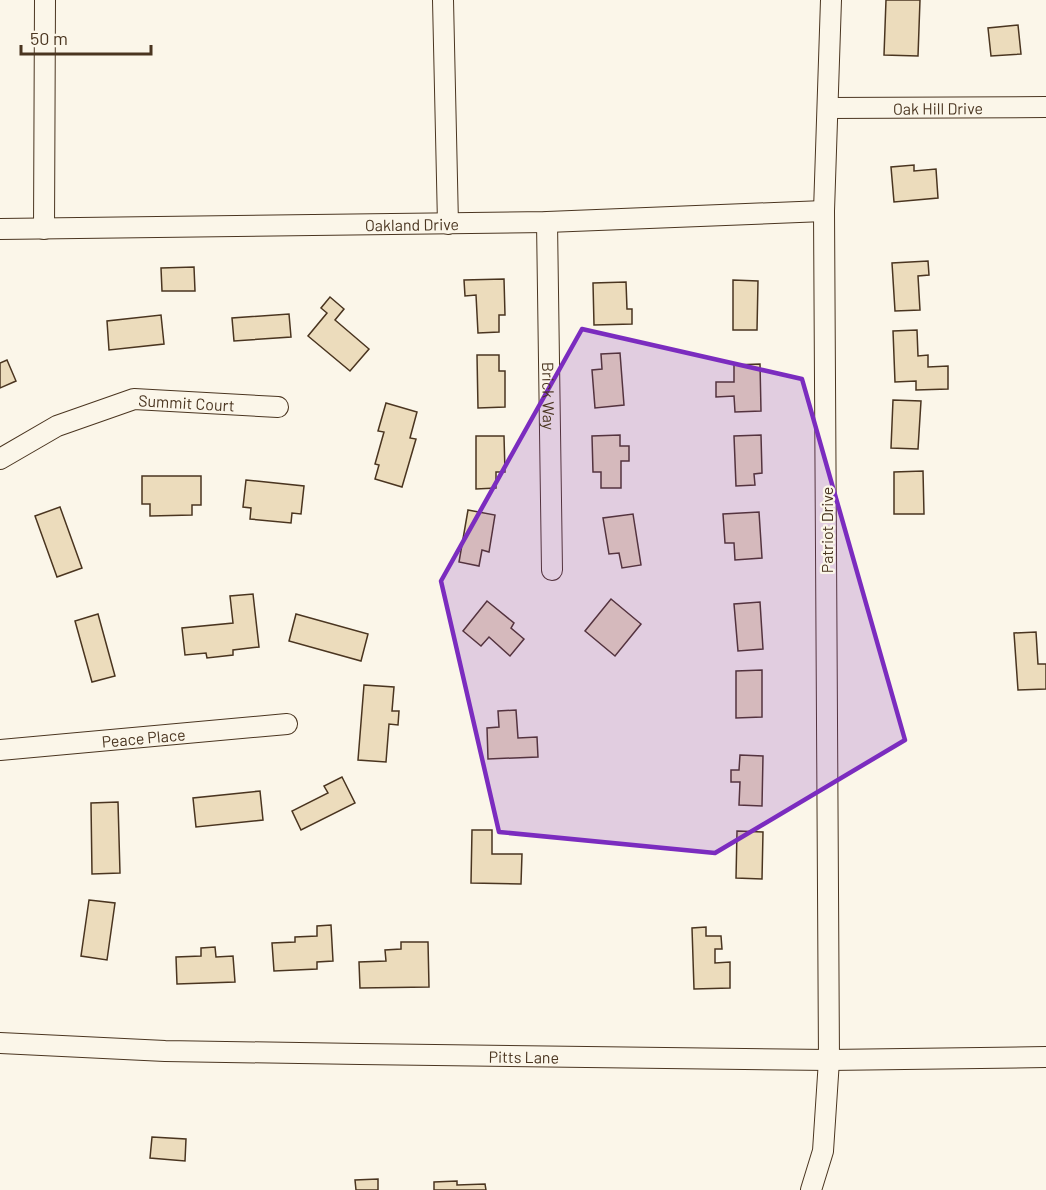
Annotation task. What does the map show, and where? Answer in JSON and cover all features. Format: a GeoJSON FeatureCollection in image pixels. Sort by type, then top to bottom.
{"type":"FeatureCollection","features":[{"type":"Feature","properties":{"kind":"street"},"geometry":{"type":"LineString","coordinates":[[44,229],[45,0]]}},
{"type":"Feature","properties":{"kind":"street"},"geometry":{"type":"LineString","coordinates":[[443,0],[448,224]]}},
{"type":"Feature","properties":{"kind":"street","name":"Patriot Drive"},"geometry":{"type":"LineString","coordinates":[[811,1190],[823,1151],[829,1060],[824,211],[831,0]]}},
{"type":"Feature","properties":{"kind":"street","name":"Oak Hill Drive"},"geometry":{"type":"LineString","coordinates":[[828,108],[1046,107]]}},
{"type":"Feature","properties":{"kind":"street","name":"Oakland Drive"},"geometry":{"type":"LineString","coordinates":[[0,229],[547,222],[824,211]]}},
{"type":"Feature","properties":{"kind":"street","name":"Brick Way"},"geometry":{"type":"LineString","coordinates":[[547,222],[552,570]]}},
{"type":"Feature","properties":{"kind":"street","name":"Summit Court"},"geometry":{"type":"LineString","coordinates":[[0,459],[57,426],[134,399],[278,407]]}},
{"type":"Feature","properties":{"kind":"street","name":"Peace Place"},"geometry":{"type":"LineString","coordinates":[[0,750],[287,724]]}},
{"type":"Feature","properties":{"kind":"street","name":"Pitts Lane"},"geometry":{"type":"LineString","coordinates":[[0,1043],[165,1051],[829,1060],[1046,1057]]}},
{"type":"Feature","properties":{"kind":"highlighted area"},"geometry":{"type":"Polygon","coordinates":[[[582,329],[802,379],[905,740],[715,853],[499,832],[441,581],[582,329]]]}},
{"type":"Feature","properties":{"kind":"building"},"geometry":{"type":"Polygon","coordinates":[[[886,0],[920,0],[918,56],[884,55],[886,0]]]}},
{"type":"Feature","properties":{"kind":"building"},"geometry":{"type":"Polygon","coordinates":[[[1018,25],[1021,54],[991,56],[988,28],[1018,25]]]}},
{"type":"Feature","properties":{"kind":"building"},"geometry":{"type":"Polygon","coordinates":[[[914,165],[914,171],[936,169],[938,198],[894,202],[891,167],[914,165]]]}},
{"type":"Feature","properties":{"kind":"building"},"geometry":{"type":"Polygon","coordinates":[[[928,261],[929,275],[918,276],[920,310],[895,311],[892,263],[928,261]]]}},
{"type":"Feature","properties":{"kind":"building"},"geometry":{"type":"Polygon","coordinates":[[[194,267],[195,291],[162,291],[161,268],[194,267]]]}},
{"type":"Feature","properties":{"kind":"building"},"geometry":{"type":"Polygon","coordinates":[[[504,279],[505,315],[499,315],[499,332],[478,333],[476,295],[465,296],[464,280],[504,279]]]}},
{"type":"Feature","properties":{"kind":"building"},"geometry":{"type":"Polygon","coordinates":[[[733,280],[758,281],[757,330],[733,330],[733,280]]]}},
{"type":"Feature","properties":{"kind":"building"},"geometry":{"type":"Polygon","coordinates":[[[626,282],[627,309],[632,309],[632,324],[594,325],[593,283],[626,282]]]}},
{"type":"Feature","properties":{"kind":"building"},"geometry":{"type":"Polygon","coordinates":[[[330,297],[344,309],[335,320],[369,349],[350,371],[308,336],[327,313],[321,308],[330,297]]]}},
{"type":"Feature","properties":{"kind":"building"},"geometry":{"type":"Polygon","coordinates":[[[289,314],[291,337],[234,341],[232,318],[289,314]]]}},
{"type":"Feature","properties":{"kind":"building"},"geometry":{"type":"Polygon","coordinates":[[[161,315],[164,344],[109,350],[107,321],[161,315]]]}},
{"type":"Feature","properties":{"kind":"building"},"geometry":{"type":"Polygon","coordinates":[[[917,330],[918,356],[928,355],[928,367],[948,366],[948,389],[916,390],[916,381],[895,382],[893,331],[917,330]]]}},
{"type":"Feature","properties":{"kind":"building"},"geometry":{"type":"Polygon","coordinates":[[[620,353],[624,405],[595,408],[592,370],[602,369],[601,354],[620,353]]]}},
{"type":"Feature","properties":{"kind":"building"},"geometry":{"type":"Polygon","coordinates":[[[477,355],[499,355],[499,371],[505,371],[505,407],[478,408],[477,355]]]}},
{"type":"Feature","properties":{"kind":"building"},"geometry":{"type":"Polygon","coordinates":[[[7,360],[16,381],[0,388],[0,363],[7,360]]]}},
{"type":"Feature","properties":{"kind":"building"},"geometry":{"type":"Polygon","coordinates":[[[760,364],[761,411],[735,412],[734,396],[716,397],[716,382],[734,382],[734,365],[760,364]]]}},
{"type":"Feature","properties":{"kind":"building"},"geometry":{"type":"Polygon","coordinates":[[[893,400],[921,401],[918,449],[891,448],[893,400]]]}},
{"type":"Feature","properties":{"kind":"building"},"geometry":{"type":"Polygon","coordinates":[[[386,403],[417,412],[410,438],[416,439],[402,487],[375,479],[379,465],[375,464],[384,432],[378,431],[386,403]]]}},
{"type":"Feature","properties":{"kind":"building"},"geometry":{"type":"Polygon","coordinates":[[[620,435],[620,446],[629,446],[629,461],[621,461],[621,488],[601,488],[601,472],[593,472],[592,436],[620,435]]]}},
{"type":"Feature","properties":{"kind":"building"},"geometry":{"type":"Polygon","coordinates":[[[761,435],[762,473],[754,474],[755,485],[736,486],[734,436],[761,435]]]}},
{"type":"Feature","properties":{"kind":"building"},"geometry":{"type":"Polygon","coordinates":[[[476,436],[504,436],[505,472],[496,472],[496,488],[476,489],[476,436]]]}},
{"type":"Feature","properties":{"kind":"building"},"geometry":{"type":"Polygon","coordinates":[[[923,471],[924,514],[894,514],[894,472],[923,471]]]}},
{"type":"Feature","properties":{"kind":"building"},"geometry":{"type":"Polygon","coordinates":[[[142,476],[201,476],[201,505],[192,505],[192,515],[150,516],[150,504],[142,504],[142,476]]]}},
{"type":"Feature","properties":{"kind":"building"},"geometry":{"type":"Polygon","coordinates":[[[246,480],[304,486],[301,514],[292,513],[291,523],[250,519],[251,508],[243,507],[246,480]]]}},
{"type":"Feature","properties":{"kind":"building"},"geometry":{"type":"Polygon","coordinates":[[[60,507],[82,568],[57,577],[35,516],[60,507]]]}},
{"type":"Feature","properties":{"kind":"building"},"geometry":{"type":"Polygon","coordinates":[[[468,510],[495,515],[489,552],[482,550],[479,566],[459,562],[468,510]]]}},
{"type":"Feature","properties":{"kind":"building"},"geometry":{"type":"Polygon","coordinates":[[[759,512],[762,558],[735,560],[734,543],[725,543],[723,514],[759,512]]]}},
{"type":"Feature","properties":{"kind":"building"},"geometry":{"type":"Polygon","coordinates":[[[633,514],[641,565],[622,568],[619,553],[609,554],[603,518],[633,514]]]}},
{"type":"Feature","properties":{"kind":"building"},"geometry":{"type":"Polygon","coordinates":[[[253,594],[259,647],[233,650],[233,655],[207,658],[206,653],[185,655],[182,628],[233,623],[230,596],[253,594]]]}},
{"type":"Feature","properties":{"kind":"building"},"geometry":{"type":"Polygon","coordinates":[[[611,599],[641,624],[615,656],[585,631],[611,599]]]}},
{"type":"Feature","properties":{"kind":"building"},"geometry":{"type":"Polygon","coordinates":[[[487,601],[514,623],[511,628],[524,639],[510,656],[489,637],[481,646],[463,631],[487,601]]]}},
{"type":"Feature","properties":{"kind":"building"},"geometry":{"type":"Polygon","coordinates":[[[760,602],[763,649],[738,651],[734,604],[760,602]]]}},
{"type":"Feature","properties":{"kind":"building"},"geometry":{"type":"Polygon","coordinates":[[[98,614],[115,676],[92,682],[75,621],[98,614]]]}},
{"type":"Feature","properties":{"kind":"building"},"geometry":{"type":"Polygon","coordinates":[[[296,614],[368,634],[361,661],[289,641],[296,614]]]}},
{"type":"Feature","properties":{"kind":"building"},"geometry":{"type":"Polygon","coordinates":[[[1036,632],[1038,664],[1046,664],[1046,689],[1018,690],[1014,633],[1036,632]]]}},
{"type":"Feature","properties":{"kind":"building"},"geometry":{"type":"Polygon","coordinates":[[[762,670],[762,717],[736,718],[736,671],[762,670]]]}},
{"type":"Feature","properties":{"kind":"building"},"geometry":{"type":"Polygon","coordinates":[[[364,685],[394,687],[392,711],[399,711],[398,725],[389,724],[386,762],[358,760],[364,685]]]}},
{"type":"Feature","properties":{"kind":"building"},"geometry":{"type":"Polygon","coordinates":[[[516,710],[518,738],[537,737],[538,757],[488,759],[487,728],[499,727],[498,711],[516,710]]]}},
{"type":"Feature","properties":{"kind":"building"},"geometry":{"type":"Polygon","coordinates":[[[740,755],[763,756],[762,806],[739,805],[740,782],[731,782],[731,770],[739,770],[740,755]]]}},
{"type":"Feature","properties":{"kind":"building"},"geometry":{"type":"Polygon","coordinates":[[[342,777],[355,803],[301,830],[292,811],[328,793],[324,786],[342,777]]]}},
{"type":"Feature","properties":{"kind":"building"},"geometry":{"type":"Polygon","coordinates":[[[260,791],[263,820],[196,827],[193,798],[260,791]]]}},
{"type":"Feature","properties":{"kind":"building"},"geometry":{"type":"Polygon","coordinates":[[[118,802],[120,873],[92,874],[91,803],[118,802]]]}},
{"type":"Feature","properties":{"kind":"building"},"geometry":{"type":"Polygon","coordinates":[[[472,830],[492,830],[492,854],[522,854],[521,884],[471,883],[472,830]]]}},
{"type":"Feature","properties":{"kind":"building"},"geometry":{"type":"Polygon","coordinates":[[[737,831],[763,832],[762,879],[736,878],[737,831]]]}},
{"type":"Feature","properties":{"kind":"building"},"geometry":{"type":"Polygon","coordinates":[[[89,900],[115,903],[107,960],[81,956],[89,900]]]}},
{"type":"Feature","properties":{"kind":"building"},"geometry":{"type":"Polygon","coordinates":[[[331,925],[333,961],[317,962],[317,969],[274,971],[272,943],[295,942],[295,937],[317,936],[317,926],[331,925]]]}},
{"type":"Feature","properties":{"kind":"building"},"geometry":{"type":"Polygon","coordinates":[[[706,927],[706,936],[721,936],[722,949],[715,949],[715,963],[730,962],[730,988],[694,989],[692,928],[706,927]]]}},
{"type":"Feature","properties":{"kind":"building"},"geometry":{"type":"Polygon","coordinates":[[[401,942],[428,942],[429,987],[360,988],[359,962],[386,961],[385,950],[401,949],[401,942]]]}},
{"type":"Feature","properties":{"kind":"building"},"geometry":{"type":"Polygon","coordinates":[[[215,947],[216,957],[233,956],[235,982],[177,984],[176,957],[201,956],[201,948],[215,947]]]}},
{"type":"Feature","properties":{"kind":"building"},"geometry":{"type":"Polygon","coordinates":[[[152,1137],[186,1139],[185,1161],[150,1158],[152,1137]]]}},
{"type":"Feature","properties":{"kind":"building"},"geometry":{"type":"Polygon","coordinates":[[[378,1179],[378,1190],[356,1190],[355,1180],[378,1179]]]}},
{"type":"Feature","properties":{"kind":"building"},"geometry":{"type":"Polygon","coordinates":[[[457,1181],[457,1185],[485,1184],[486,1190],[434,1190],[434,1182],[457,1181]]]}}]}
